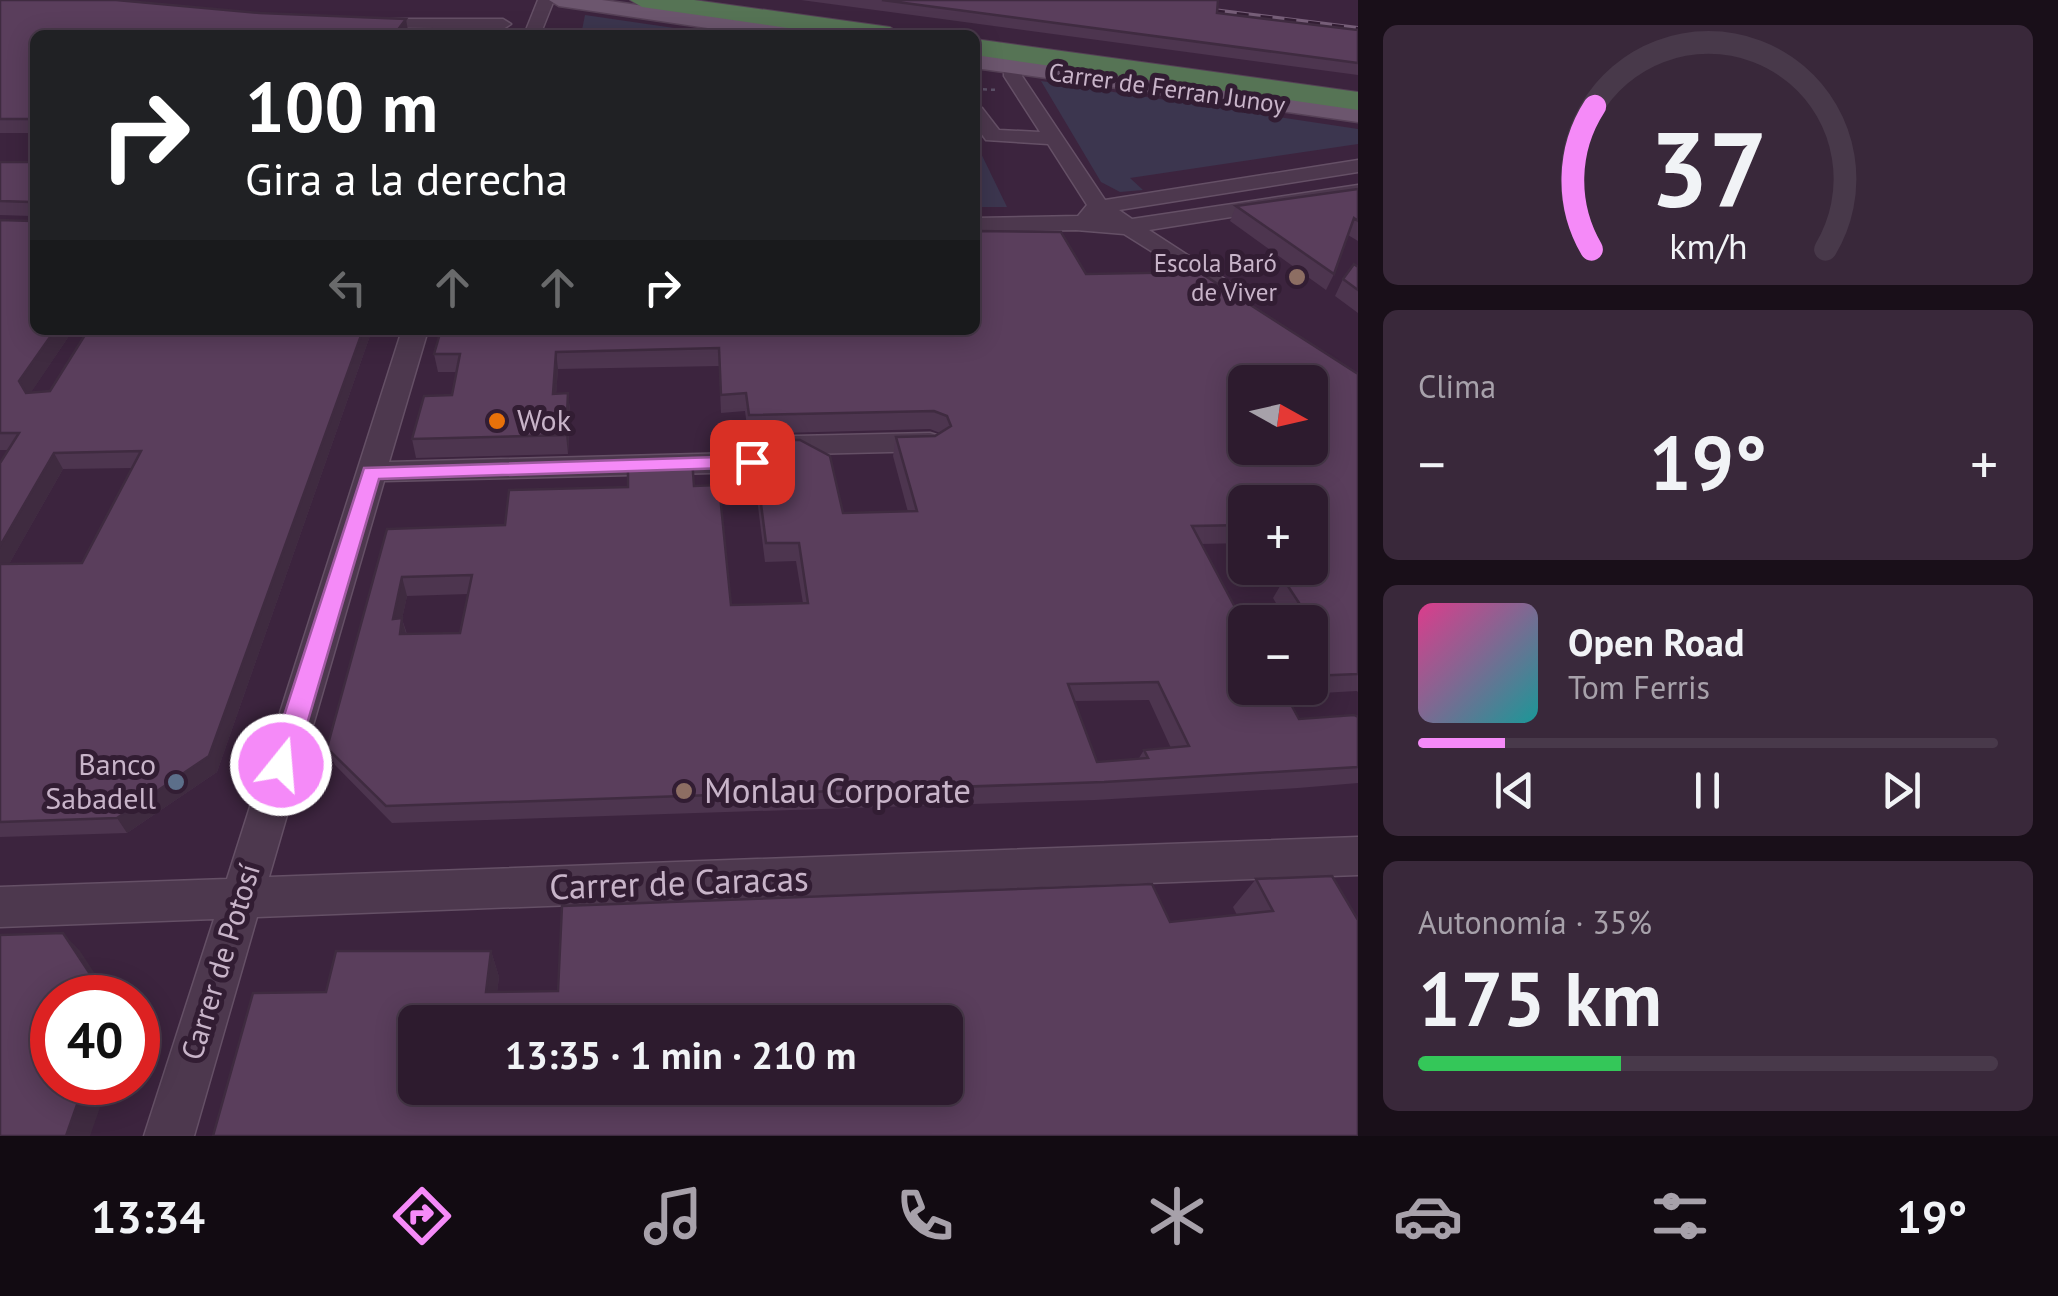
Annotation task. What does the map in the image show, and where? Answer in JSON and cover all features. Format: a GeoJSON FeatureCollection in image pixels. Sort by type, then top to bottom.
{"type":"FeatureCollection","features":[{"type":"Feature","properties":{"kind":"highway"},"geometry":{"type":"LineString","coordinates":[[642,0],[855,30]]}},
{"type":"Feature","properties":{"kind":"highway"},"geometry":{"type":"LineString","coordinates":[[980,48],[1358,101]]}},
{"type":"Feature","properties":{"kind":"main road"},"geometry":{"type":"LineString","coordinates":[[560,0],[765,30]]}},
{"type":"Feature","properties":{"kind":"main road","name":"Carrer de Ferran Junoy"},"geometry":{"type":"LineString","coordinates":[[980,62],[1358,116]]}},
{"type":"Feature","properties":{"kind":"street"},"geometry":{"type":"LineString","coordinates":[[534,30],[546,0]]}},
{"type":"Feature","properties":{"kind":"street"},"geometry":{"type":"LineString","coordinates":[[346,22],[501,29],[513,2]]}},
{"type":"Feature","properties":{"kind":"street"},"geometry":{"type":"LineString","coordinates":[[1013,66],[1013,76],[1100,208],[1245,303]]}},
{"type":"Feature","properties":{"kind":"street"},"geometry":{"type":"LineString","coordinates":[[1030,102],[984,99],[993,136],[1053,138]]}},
{"type":"Feature","properties":{"kind":"street"},"geometry":{"type":"LineString","coordinates":[[1076,223],[1100,208],[1358,166]]}},
{"type":"Feature","properties":{"kind":"street"},"geometry":{"type":"LineString","coordinates":[[1147,212],[1356,190]]}},
{"type":"Feature","properties":{"kind":"street"},"geometry":{"type":"LineString","coordinates":[[980,224],[1125,227],[1356,190]]}},
{"type":"Feature","properties":{"kind":"street","name":"Carrer de Potosí"},"geometry":{"type":"LineString","coordinates":[[169,1136],[412,335]]}},
{"type":"Feature","properties":{"kind":"street"},"geometry":{"type":"LineString","coordinates":[[371,472],[752,462],[750,446],[930,442]]}},
{"type":"Feature","properties":{"kind":"street","name":"Carrer de Caracas"},"geometry":{"type":"LineString","coordinates":[[0,907],[1358,856]]}},
{"type":"Feature","properties":{"kind":"shaded area"},"geometry":{"type":"Polygon","coordinates":[[[585,15],[688,30],[582,30],[585,15]]]}},
{"type":"Feature","properties":{"kind":"shaded area"},"geometry":{"type":"Polygon","coordinates":[[[1041,81],[1358,129],[1358,144],[1130,178],[1143,190],[1120,192],[1101,182],[1041,81]]]}},
{"type":"Feature","properties":{"kind":"shaded area"},"geometry":{"type":"Polygon","coordinates":[[[980,151],[1007,207],[980,207],[980,151]]]}},
{"type":"Feature","properties":{"kind":"building"},"geometry":{"type":"Polygon","coordinates":[[[0,0],[116,0],[260,13],[406,19],[398,30],[30,30],[30,119],[0,119],[0,0]]]}},
{"type":"Feature","properties":{"kind":"building"},"geometry":{"type":"Polygon","coordinates":[[[882,0],[1218,0],[1217,13],[1358,30],[1358,63],[882,0]]]}},
{"type":"Feature","properties":{"kind":"building"},"geometry":{"type":"Polygon","coordinates":[[[0,162],[30,162],[30,202],[0,201],[0,162]]]}},
{"type":"Feature","properties":{"kind":"building"},"geometry":{"type":"Polygon","coordinates":[[[1358,189],[1358,221],[1354,218],[1334,274],[1236,206],[1358,189]]]}},
{"type":"Feature","properties":{"kind":"building"},"geometry":{"type":"Polygon","coordinates":[[[0,220],[30,221],[30,335],[51,335],[19,381],[26,393],[50,391],[85,335],[361,335],[209,756],[117,818],[0,822],[0,564],[82,563],[141,451],[54,453],[0,546],[0,463],[19,433],[0,433],[0,220]]]}},
{"type":"Feature","properties":{"kind":"building"},"geometry":{"type":"Polygon","coordinates":[[[980,231],[1061,232],[1086,274],[1199,272],[1358,374],[1358,674],[1328,675],[1328,605],[1300,605],[1287,585],[1328,585],[1328,485],[1228,485],[1228,525],[1192,526],[1234,605],[1228,605],[1228,705],[1291,705],[1299,719],[1354,715],[1358,717],[1358,767],[1104,782],[386,806],[327,748],[387,529],[505,525],[509,490],[628,487],[628,461],[692,459],[694,486],[719,485],[731,605],[808,603],[799,543],[766,543],[755,457],[767,452],[770,440],[800,440],[830,456],[843,513],[917,511],[896,437],[935,436],[951,426],[947,416],[934,411],[749,415],[746,393],[721,395],[719,348],[556,352],[553,394],[568,393],[566,435],[412,439],[424,396],[452,395],[460,354],[434,354],[440,335],[980,335],[980,231]],[[472,575],[402,577],[393,619],[402,618],[400,634],[460,633],[472,575]],[[1158,682],[1068,684],[1097,762],[1148,758],[1144,750],[1189,746],[1158,682]]]}},
{"type":"Feature","properties":{"kind":"building"},"geometry":{"type":"Polygon","coordinates":[[[1354,264],[1358,267],[1358,290],[1343,279],[1354,264]]]}},
{"type":"Feature","properties":{"kind":"building"},"geometry":{"type":"Polygon","coordinates":[[[1332,876],[1358,920],[1358,1136],[213,1136],[253,993],[326,992],[336,951],[491,951],[486,992],[558,991],[562,906],[1152,884],[1170,922],[1273,911],[1256,879],[1332,876]]]}},
{"type":"Feature","properties":{"kind":"building"},"geometry":{"type":"Polygon","coordinates":[[[63,933],[91,975],[30,975],[30,1105],[77,1105],[66,1136],[0,1136],[0,935],[63,933]]]}},
{"type":"Feature","properties":{"kind":"railway"},"geometry":{"type":"LineString","coordinates":[[1189,8],[1358,29]]}},
{"type":"Feature","properties":{"kind":"place","name":"Escola Baró de Viver"},"geometry":{"type":"Point","coordinates":[1297,277]}},
{"type":"Feature","properties":{"kind":"place","name":"Wok"},"geometry":{"type":"Point","coordinates":[497,421]}},
{"type":"Feature","properties":{"kind":"place","name":"Banco Sabadell"},"geometry":{"type":"Point","coordinates":[176,782]}},
{"type":"Feature","properties":{"kind":"place","name":"Monlau Corporate"},"geometry":{"type":"Point","coordinates":[684,791]}},
{"type":"Feature","properties":{"kind":"route"},"geometry":{"type":"LineString","coordinates":[[281,765],[371,472],[752,462]]}}]}
